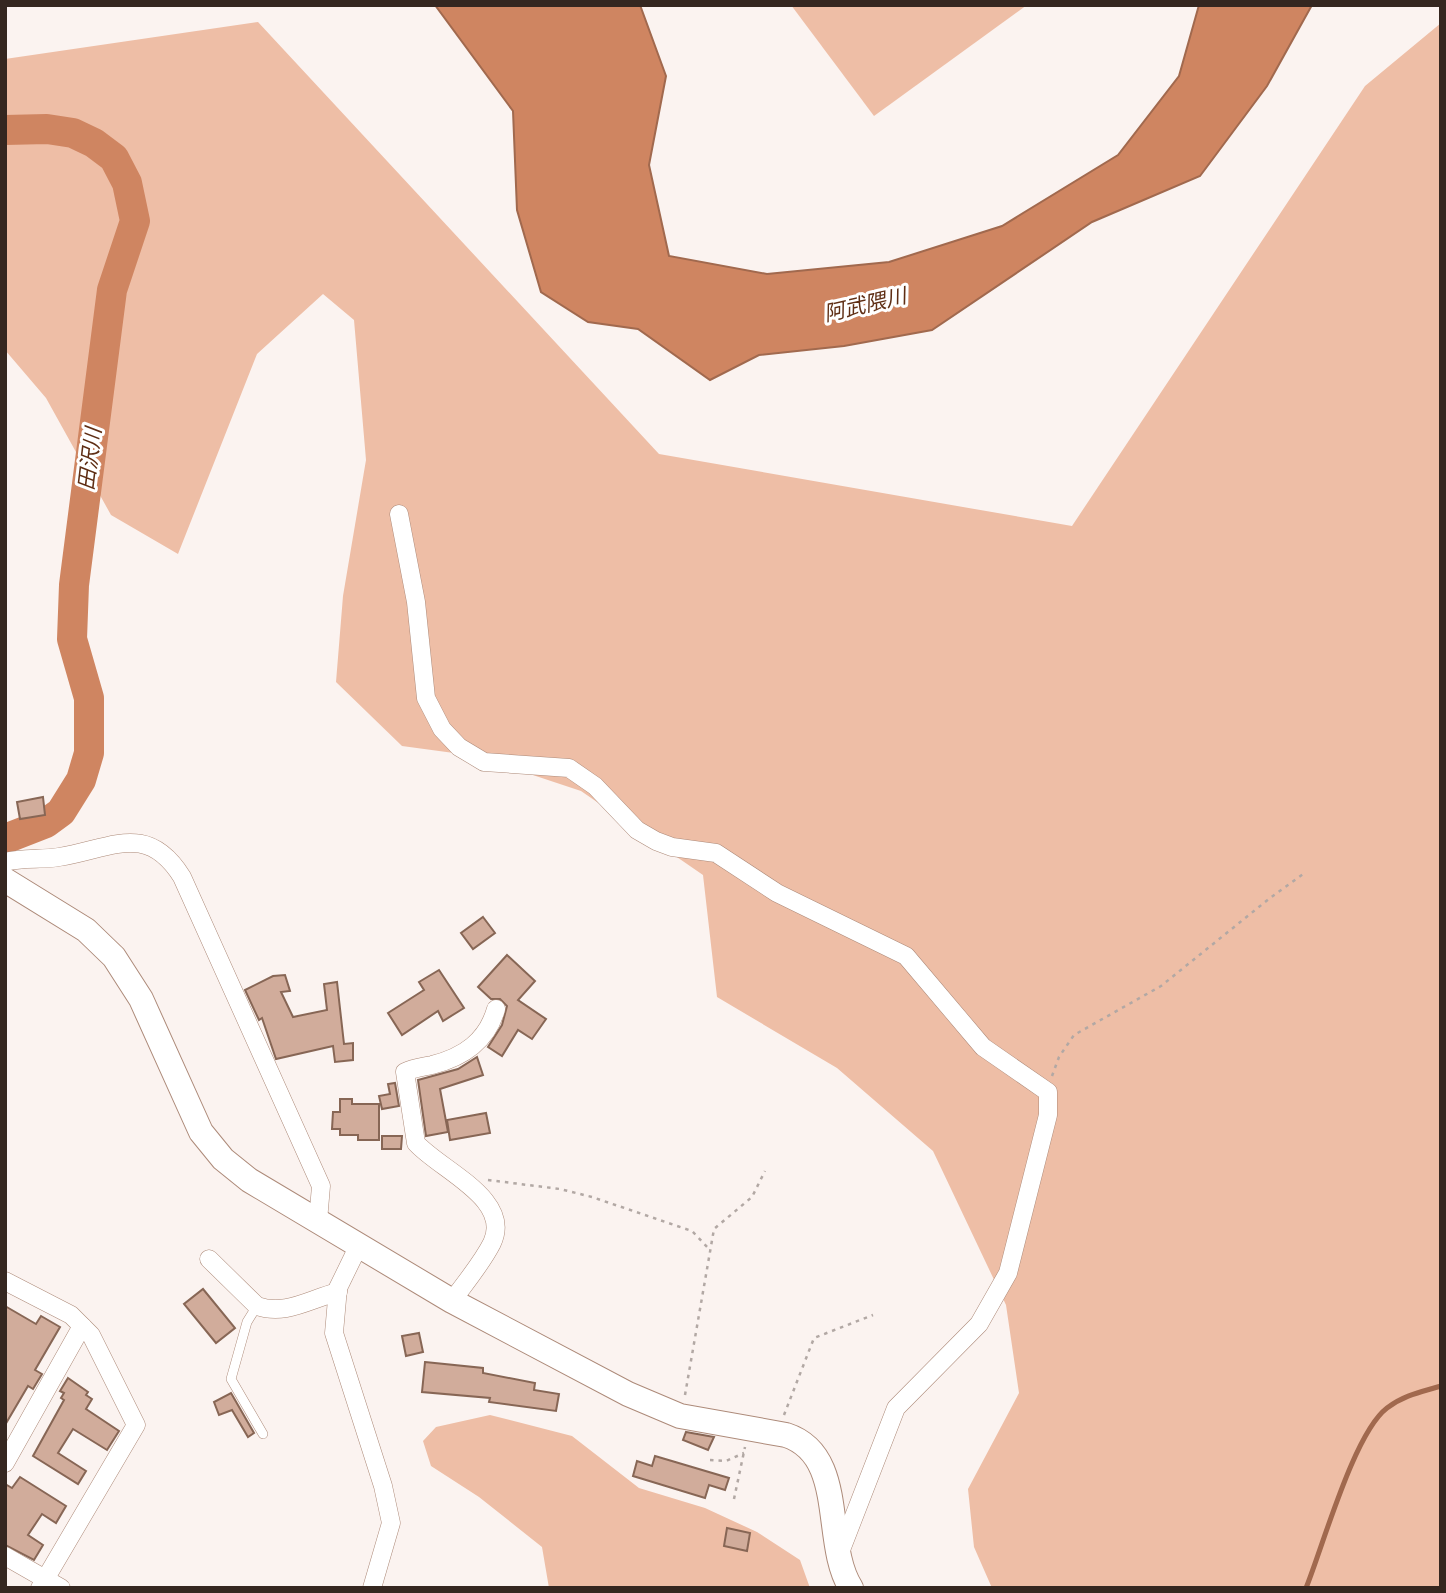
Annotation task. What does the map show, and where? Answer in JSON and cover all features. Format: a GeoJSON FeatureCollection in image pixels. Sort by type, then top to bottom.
{"type":"FeatureCollection","features":[{"type":"Feature","properties":{"kind":"street"},"geometry":{"type":"LineString","coordinates":[[399,514],[416,602],[426,698],[442,729],[459,747],[484,762],[569,768],[595,786],[621,815],[646,835],[672,846],[716,853],[777,892],[906,956],[983,1047],[1048,1092],[1048,1115],[1007,1273],[979,1324],[897,1408],[839,1555]]}},
{"type":"Feature","properties":{"kind":"street"},"geometry":{"type":"LineString","coordinates":[[5,862],[64,856],[131,841],[152,847],[171,859],[182,877],[321,1186],[318,1221]]}},
{"type":"Feature","properties":{"kind":"street"},"geometry":{"type":"LineString","coordinates":[[5,880],[86,930],[106,948],[141,999],[209,1143],[249,1180],[452,1301],[628,1394],[747,1441],[777,1434],[795,1437],[819,1462],[827,1486],[839,1555],[851,1588]]}},
{"type":"Feature","properties":{"kind":"street"},"geometry":{"type":"LineString","coordinates":[[452,1301],[492,1243],[496,1229],[493,1210],[487,1200],[416,1143],[405,1072],[458,1057],[472,1048],[483,1037],[496,1009]]}},
{"type":"Feature","properties":{"kind":"street"},"geometry":{"type":"LineString","coordinates":[[358,1247],[338,1292],[334,1323],[338,1350],[383,1486],[391,1523],[372,1588]]}},
{"type":"Feature","properties":{"kind":"street"},"geometry":{"type":"LineString","coordinates":[[209,1259],[257,1306],[281,1311],[338,1292]]}},
{"type":"Feature","properties":{"kind":"street"},"geometry":{"type":"LineString","coordinates":[[5,1281],[71,1315],[82,1325],[91,1335],[136,1425],[49,1585],[5,1556]]}},
{"type":"Feature","properties":{"kind":"street"},"geometry":{"type":"LineString","coordinates":[[5,1463],[82,1325]]}},
{"type":"Feature","properties":{"kind":"lane"},"geometry":{"type":"LineString","coordinates":[[257,1306],[247,1322],[231,1379],[263,1434]]}},
{"type":"Feature","properties":{"kind":"path"},"geometry":{"type":"LineString","coordinates":[[1048,1092],[1059,1057],[1074,1035],[1161,986],[1306,872]]}},
{"type":"Feature","properties":{"kind":"path"},"geometry":{"type":"LineString","coordinates":[[680,1416],[714,1229],[752,1197],[765,1171]]}},
{"type":"Feature","properties":{"kind":"path"},"geometry":{"type":"LineString","coordinates":[[465,1183],[504,1180],[592,1197],[692,1231],[710,1250]]}},
{"type":"Feature","properties":{"kind":"path"},"geometry":{"type":"LineString","coordinates":[[777,1434],[814,1338],[873,1315]]}},
{"type":"Feature","properties":{"kind":"path"},"geometry":{"type":"LineString","coordinates":[[710,1460],[726,1461],[747,1441]]}},
{"type":"Feature","properties":{"kind":"path"},"geometry":{"type":"LineString","coordinates":[[734,1499],[747,1441]]}},
{"type":"Feature","properties":{"kind":"shaded area"},"geometry":{"type":"Polygon","coordinates":[[[791,5],[1027,5],[874,116],[791,5]]]}},
{"type":"Feature","properties":{"kind":"shaded area"},"geometry":{"type":"Polygon","coordinates":[[[258,22],[659,454],[1072,526],[1365,86],[1441,23],[1441,1588],[992,1588],[974,1547],[968,1489],[1019,1393],[1006,1305],[933,1151],[837,1068],[717,997],[703,875],[581,791],[476,756],[402,746],[336,682],[343,596],[366,460],[354,320],[323,294],[257,354],[178,554],[111,515],[46,398],[5,350],[5,59],[258,22]]]}},
{"type":"Feature","properties":{"kind":"shaded area"},"geometry":{"type":"Polygon","coordinates":[[[490,1415],[572,1436],[639,1488],[705,1508],[757,1532],[800,1560],[810,1588],[549,1588],[542,1547],[479,1497],[431,1466],[423,1441],[436,1427],[490,1415]]]}},
{"type":"Feature","properties":{"kind":"water","name":"阿武隈川"},"geometry":{"type":"Polygon","coordinates":[[[435,5],[640,5],[666,76],[649,165],[669,256],[767,274],[889,262],[1002,226],[1118,155],[1179,76],[1199,5],[1312,5],[1267,86],[1200,176],[1092,222],[932,330],[844,346],[759,355],[710,380],[638,329],[588,322],[541,292],[517,210],[513,111],[435,5]]]}},
{"type":"Feature","properties":{"kind":"building"},"geometry":{"type":"Polygon","coordinates":[[[43,797],[45,815],[20,819],[17,802],[43,797]]]}},
{"type":"Feature","properties":{"kind":"building"},"geometry":{"type":"Polygon","coordinates":[[[483,917],[495,933],[473,949],[461,933],[483,917]]]}},
{"type":"Feature","properties":{"kind":"building"},"geometry":{"type":"Polygon","coordinates":[[[507,955],[535,981],[518,1000],[546,1019],[532,1039],[518,1030],[502,1056],[488,1047],[502,1025],[507,1006],[500,999],[491,999],[478,987],[507,955]]]}},
{"type":"Feature","properties":{"kind":"building"},"geometry":{"type":"Polygon","coordinates":[[[439,970],[464,1008],[443,1021],[438,1011],[402,1035],[388,1013],[424,990],[419,982],[439,970]]]}},
{"type":"Feature","properties":{"kind":"building"},"geometry":{"type":"Polygon","coordinates":[[[285,975],[290,991],[281,992],[293,1017],[327,1010],[324,984],[337,982],[344,1044],[353,1043],[353,1060],[335,1062],[333,1046],[276,1059],[262,1018],[259,1020],[245,990],[273,976],[285,975]]]}},
{"type":"Feature","properties":{"kind":"building"},"geometry":{"type":"Polygon","coordinates":[[[477,1057],[483,1075],[440,1089],[448,1132],[426,1136],[418,1080],[458,1069],[477,1057]]]}},
{"type":"Feature","properties":{"kind":"building"},"geometry":{"type":"Polygon","coordinates":[[[395,1083],[399,1106],[382,1109],[379,1096],[390,1094],[388,1084],[395,1083]]]}},
{"type":"Feature","properties":{"kind":"building"},"geometry":{"type":"Polygon","coordinates":[[[340,1099],[352,1099],[352,1104],[379,1104],[379,1140],[358,1140],[358,1135],[340,1135],[340,1129],[332,1129],[333,1112],[340,1112],[340,1099]]]}},
{"type":"Feature","properties":{"kind":"building"},"geometry":{"type":"Polygon","coordinates":[[[486,1113],[490,1133],[450,1140],[447,1120],[486,1113]]]}},
{"type":"Feature","properties":{"kind":"building"},"geometry":{"type":"Polygon","coordinates":[[[382,1136],[402,1136],[401,1149],[382,1149],[382,1136]]]}},
{"type":"Feature","properties":{"kind":"building"},"geometry":{"type":"Polygon","coordinates":[[[203,1289],[235,1328],[216,1343],[184,1304],[203,1289]]]}},
{"type":"Feature","properties":{"kind":"building"},"geometry":{"type":"Polygon","coordinates":[[[5,1306],[36,1324],[41,1316],[60,1327],[35,1370],[42,1374],[33,1389],[28,1386],[5,1425],[5,1306]]]}},
{"type":"Feature","properties":{"kind":"building"},"geometry":{"type":"Polygon","coordinates":[[[419,1333],[423,1352],[406,1356],[402,1336],[419,1333]]]}},
{"type":"Feature","properties":{"kind":"building"},"geometry":{"type":"Polygon","coordinates":[[[425,1362],[483,1368],[483,1373],[535,1383],[534,1390],[559,1394],[556,1411],[489,1402],[490,1398],[422,1392],[425,1362]]]}},
{"type":"Feature","properties":{"kind":"building"},"geometry":{"type":"Polygon","coordinates":[[[68,1378],[88,1392],[86,1395],[92,1399],[86,1409],[119,1431],[107,1450],[73,1429],[58,1453],[86,1471],[78,1484],[33,1456],[64,1400],[61,1398],[64,1393],[60,1391],[68,1378]]]}},
{"type":"Feature","properties":{"kind":"building"},"geometry":{"type":"Polygon","coordinates":[[[231,1393],[254,1433],[248,1437],[232,1410],[219,1415],[214,1402],[231,1393]]]}},
{"type":"Feature","properties":{"kind":"building"},"geometry":{"type":"Polygon","coordinates":[[[686,1432],[714,1437],[708,1450],[683,1440],[686,1432]]]}},
{"type":"Feature","properties":{"kind":"building"},"geometry":{"type":"Polygon","coordinates":[[[655,1456],[729,1478],[725,1490],[709,1485],[705,1498],[633,1476],[637,1461],[652,1466],[655,1456]]]}},
{"type":"Feature","properties":{"kind":"building"},"geometry":{"type":"Polygon","coordinates":[[[20,1477],[66,1506],[56,1523],[42,1514],[28,1535],[43,1545],[34,1560],[5,1545],[5,1484],[12,1488],[20,1477]]]}},
{"type":"Feature","properties":{"kind":"building"},"geometry":{"type":"Polygon","coordinates":[[[727,1528],[750,1533],[747,1551],[724,1546],[727,1528]]]}},
{"type":"Feature","properties":{"kind":"waterway","name":"田沢川"},"geometry":{"type":"LineString","coordinates":[[5,130],[47,129],[73,133],[94,143],[114,158],[127,183],[135,221],[112,290],[74,585],[72,639],[89,698],[89,753],[81,780],[61,812],[46,823],[5,839]]}},
{"type":"Feature","properties":{"kind":"waterway"},"geometry":{"type":"LineString","coordinates":[[1306,1588],[1351,1465],[1375,1421],[1387,1408],[1400,1400],[1441,1386]]}}]}
